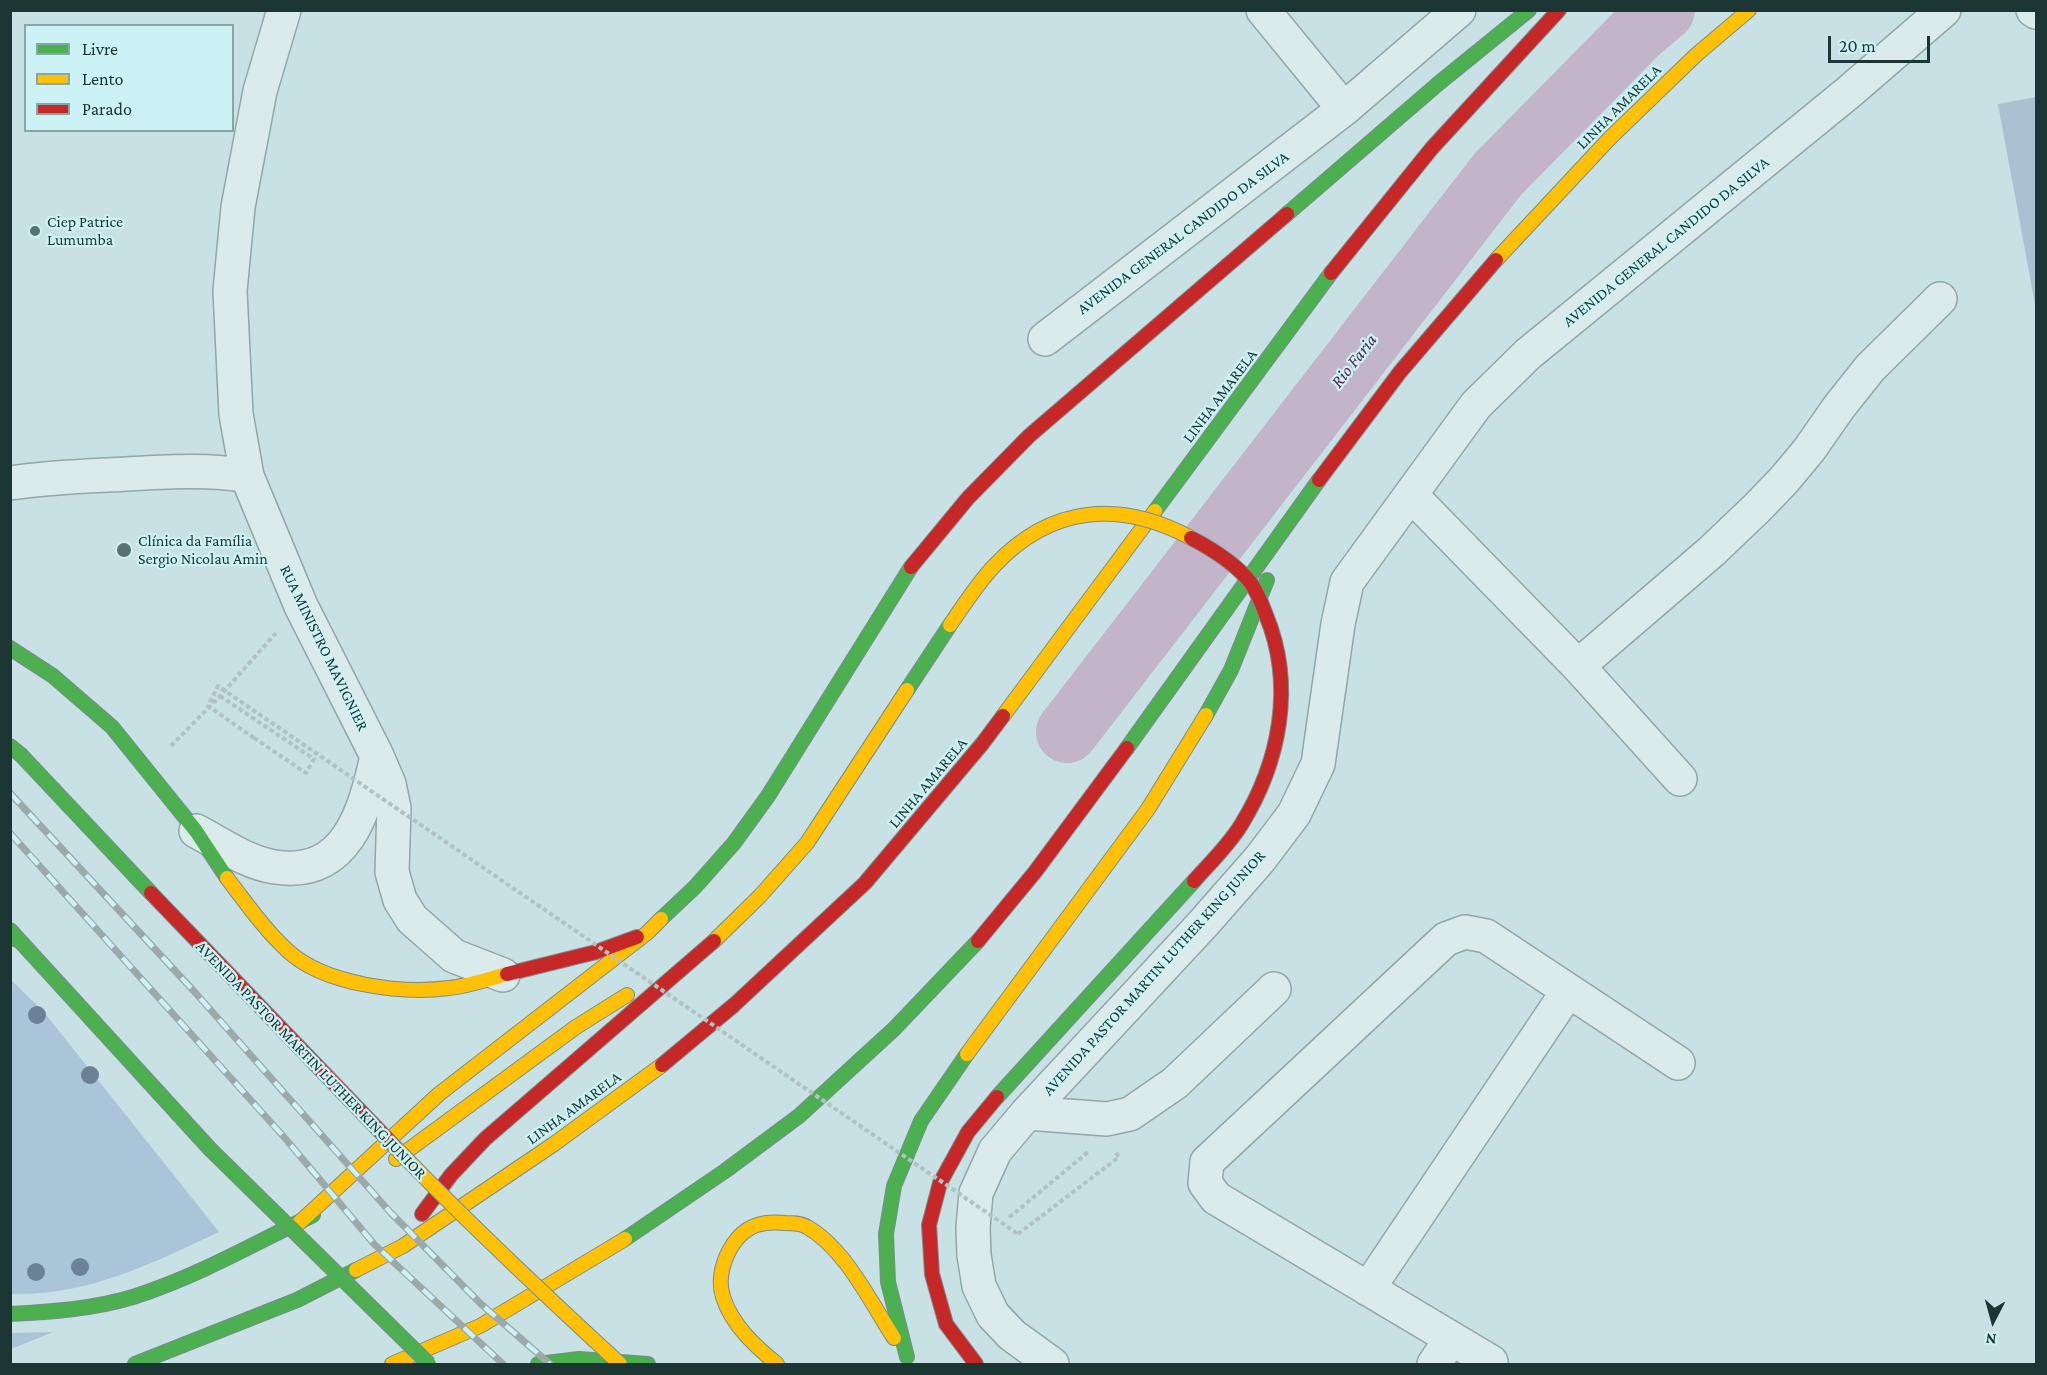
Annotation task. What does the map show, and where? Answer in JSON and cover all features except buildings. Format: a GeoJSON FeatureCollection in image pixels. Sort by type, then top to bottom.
{"type":"FeatureCollection","features":[{"type":"Feature","properties":{"kind":"main road"},"geometry":{"type":"LineString","coordinates":[[298,1223],[439,1094],[647,933],[695,887],[734,843],[768,796],[914,563],[968,498],[1038,429],[1438,83],[1529,10]]}},
{"type":"Feature","properties":{"kind":"main road","name":"LINHA AMARELA"},"geometry":{"type":"LineString","coordinates":[[135,1365],[297,1300],[403,1246],[554,1144],[660,1067],[734,1005],[865,883],[982,744],[1336,266],[1432,148],[1559,10]]}},
{"type":"Feature","properties":{"kind":"main road","name":"LINHA AMARELA"},"geometry":{"type":"LineString","coordinates":[[392,1365],[480,1326],[621,1242],[725,1172],[799,1116],[894,1029],[965,956],[1035,872],[1400,372],[1503,252],[1610,138],[1696,55],[1749,10]]}},
{"type":"Feature","properties":{"kind":"main road"},"geometry":{"type":"LineString","coordinates":[[403,1246],[442,1185],[462,1161],[722,934],[807,843],[972,591],[996,564],[1027,538],[1064,521],[1094,513],[1135,516],[1175,530],[1217,552],[1250,583],[1267,616],[1279,655],[1282,704],[1276,743],[1261,788],[1234,836],[1022,1068],[968,1132],[940,1183],[929,1226],[932,1274],[946,1324],[976,1365]]}},
{"type":"Feature","properties":{"kind":"main road"},"geometry":{"type":"LineString","coordinates":[[910,1361],[888,1282],[886,1234],[894,1186],[921,1121],[980,1034],[1148,809],[1188,746],[1231,670],[1295,513]]}},
{"type":"Feature","properties":{"kind":"main road"},"geometry":{"type":"LineString","coordinates":[[10,648],[53,676],[112,727],[196,831],[226,877],[262,923],[290,953],[321,972],[348,981],[415,991],[451,988],[596,952],[647,933]]}},
{"type":"Feature","properties":{"kind":"main road","name":"AVENIDA PASTOR MARTIN LUTHER KING JUNIOR"},"geometry":{"type":"LineString","coordinates":[[14,743],[151,893],[439,1193],[620,1365]]}},
{"type":"Feature","properties":{"kind":"main road"},"geometry":{"type":"LineString","coordinates":[[10,930],[15,939],[210,1149],[429,1365],[480,1326]]}},
{"type":"Feature","properties":{"kind":"main road"},"geometry":{"type":"LineString","coordinates":[[382,1169],[585,1021],[612,1003],[686,964]]}},
{"type":"Feature","properties":{"kind":"main road"},"geometry":{"type":"LineString","coordinates":[[10,1314],[61,1312],[132,1297],[200,1271],[298,1223],[356,1189]]}},
{"type":"Feature","properties":{"kind":"main road"},"geometry":{"type":"LineString","coordinates":[[777,1365],[756,1347],[733,1319],[722,1295],[722,1272],[729,1251],[739,1236],[756,1225],[778,1222],[804,1226],[827,1242],[910,1361]]}},
{"type":"Feature","properties":{"kind":"main road"},"geometry":{"type":"LineString","coordinates":[[538,1365],[553,1360],[605,1360],[648,1365]]}},
{"type":"Feature","properties":{"kind":"street","name":"RUA MINISTRO MAVIGNIER"},"geometry":{"type":"LineString","coordinates":[[284,10],[260,91],[238,207],[230,291],[236,414],[247,476],[301,606],[389,784],[394,808],[392,872],[400,900],[411,920],[454,956],[503,975]]}},
{"type":"Feature","properties":{"kind":"street"},"geometry":{"type":"LineString","coordinates":[[1263,10],[1344,109]]}},
{"type":"Feature","properties":{"kind":"street","name":"AVENIDA GENERAL CANDIDO DA SILVA"},"geometry":{"type":"LineString","coordinates":[[1045,339],[1344,109],[1459,10]]}},
{"type":"Feature","properties":{"kind":"street","name":"AVENIDA GENERAL CANDIDO DA SILVA"},"geometry":{"type":"LineString","coordinates":[[1411,495],[1476,405],[1528,354],[1840,99],[1944,10]]}},
{"type":"Feature","properties":{"kind":"street"},"geometry":{"type":"LineString","coordinates":[[1578,666],[1712,551],[1757,508],[1796,465],[1870,368],[1940,299]]}},
{"type":"Feature","properties":{"kind":"street"},"geometry":{"type":"LineString","coordinates":[[10,483],[44,478],[146,473],[223,472],[247,476]]}},
{"type":"Feature","properties":{"kind":"street"},"geometry":{"type":"LineString","coordinates":[[1411,495],[1578,666],[1680,779]]}},
{"type":"Feature","properties":{"kind":"street","name":"AVENIDA PASTOR MARTIN LUTHER KING JUNIOR"},"geometry":{"type":"LineString","coordinates":[[1052,1365],[1012,1335],[993,1315],[979,1286],[973,1228],[976,1193],[994,1151],[1202,925],[1260,859],[1294,814],[1318,764],[1338,624],[1347,582],[1411,495]]}},
{"type":"Feature","properties":{"kind":"street"},"geometry":{"type":"LineString","coordinates":[[196,831],[248,859],[274,867],[299,868],[322,861],[338,849],[356,827],[369,793],[377,756]]}},
{"type":"Feature","properties":{"kind":"street"},"geometry":{"type":"LineString","coordinates":[[1491,1362],[1443,1352],[1368,1289],[1216,1198],[1205,1183],[1208,1162],[1446,939],[1465,932],[1486,936],[1678,1064]]}},
{"type":"Feature","properties":{"kind":"street"},"geometry":{"type":"LineString","coordinates":[[1027,1113],[1107,1119],[1130,1114],[1175,1083],[1274,989]]}},
{"type":"Feature","properties":{"kind":"street"},"geometry":{"type":"LineString","coordinates":[[1368,1289],[1568,991]]}},
{"type":"Feature","properties":{"kind":"path"},"geometry":{"type":"LineString","coordinates":[[148,771],[301,606]]}},
{"type":"Feature","properties":{"kind":"path"},"geometry":{"type":"LineString","coordinates":[[220,696],[314,759],[306,773],[254,738],[208,706],[218,686],[1018,1234],[1119,1157],[1112,1148]]}},
{"type":"Feature","properties":{"kind":"path"},"geometry":{"type":"LineString","coordinates":[[1011,1216],[1095,1146]]}},
{"type":"Feature","properties":{"kind":"shaded area"},"geometry":{"type":"Polygon","coordinates":[[[2036,97],[2036,310],[1998,104],[2036,97]]]}},
{"type":"Feature","properties":{"kind":"shaded area"},"geometry":{"type":"Polygon","coordinates":[[[11,980],[43,1011],[219,1232],[143,1266],[92,1284],[66,1290],[11,1294],[11,980]]]}},
{"type":"Feature","properties":{"kind":"shaded area"},"geometry":{"type":"Polygon","coordinates":[[[53,1332],[11,1349],[11,1333],[53,1332]]]}},
{"type":"Feature","properties":{"kind":"waterway","name":"Rio Faria"},"geometry":{"type":"LineString","coordinates":[[1067,732],[1498,174],[1638,32],[1664,10]]}},
{"type":"Feature","properties":{"kind":"railway"},"geometry":{"type":"LineString","coordinates":[[10,793],[192,989],[390,1212],[481,1304],[550,1364]]}},
{"type":"Feature","properties":{"kind":"railway"},"geometry":{"type":"LineString","coordinates":[[10,833],[284,1137],[374,1244],[503,1364]]}},
{"type":"Feature","properties":{"kind":"traffic: fast"},"geometry":{"type":"LineString","coordinates":[[1287,214],[1439,83],[1529,10]]}},
{"type":"Feature","properties":{"kind":"traffic: fast"},"geometry":{"type":"LineString","coordinates":[[1155,511],[1331,273]]}},
{"type":"Feature","properties":{"kind":"traffic: fast"},"geometry":{"type":"LineString","coordinates":[[1127,748],[1319,480]]}},
{"type":"Feature","properties":{"kind":"traffic: fast"},"geometry":{"type":"LineString","coordinates":[[661,919],[695,887],[734,843],[768,796],[911,567]]}},
{"type":"Feature","properties":{"kind":"traffic: fast"},"geometry":{"type":"LineString","coordinates":[[1206,715],[1231,670],[1267,580]]}},
{"type":"Feature","properties":{"kind":"traffic: fast"},"geometry":{"type":"LineString","coordinates":[[907,690],[950,625]]}},
{"type":"Feature","properties":{"kind":"traffic: fast"},"geometry":{"type":"LineString","coordinates":[[10,648],[53,676],[112,727],[196,831],[227,878]]}},
{"type":"Feature","properties":{"kind":"traffic: fast"},"geometry":{"type":"LineString","coordinates":[[10,746],[151,893]]}},
{"type":"Feature","properties":{"kind":"traffic: fast"},"geometry":{"type":"LineString","coordinates":[[997,1097],[1194,881]]}},
{"type":"Feature","properties":{"kind":"traffic: fast"},"geometry":{"type":"LineString","coordinates":[[10,930],[210,1149]]}},
{"type":"Feature","properties":{"kind":"traffic: fast"},"geometry":{"type":"LineString","coordinates":[[10,937],[20,941]]}},
{"type":"Feature","properties":{"kind":"traffic: fast"},"geometry":{"type":"LineString","coordinates":[[625,1239],[725,1171],[799,1116],[894,1029],[978,941]]}},
{"type":"Feature","properties":{"kind":"traffic: fast"},"geometry":{"type":"LineString","coordinates":[[907,1357],[888,1282],[886,1234],[894,1186],[921,1121],[967,1054]]}},
{"type":"Feature","properties":{"kind":"traffic: fast"},"geometry":{"type":"LineString","coordinates":[[210,1149],[429,1364]]}},
{"type":"Feature","properties":{"kind":"traffic: fast"},"geometry":{"type":"LineString","coordinates":[[10,1314],[87,1307],[133,1297],[202,1270],[313,1215]]}},
{"type":"Feature","properties":{"kind":"traffic: fast"},"geometry":{"type":"LineString","coordinates":[[135,1364],[297,1300],[356,1270]]}},
{"type":"Feature","properties":{"kind":"traffic: fast"},"geometry":{"type":"LineString","coordinates":[[538,1364],[579,1359],[648,1364]]}},
{"type":"Feature","properties":{"kind":"traffic: slow"},"geometry":{"type":"LineString","coordinates":[[1496,260],[1610,138],[1696,55],[1749,10]]}},
{"type":"Feature","properties":{"kind":"traffic: slow"},"geometry":{"type":"LineString","coordinates":[[1003,716],[1155,511]]}},
{"type":"Feature","properties":{"kind":"traffic: slow"},"geometry":{"type":"LineString","coordinates":[[950,625],[976,587],[994,566],[1016,546],[1039,531],[1063,520],[1087,515],[1112,514],[1138,518],[1191,538]]}},
{"type":"Feature","properties":{"kind":"traffic: slow"},"geometry":{"type":"LineString","coordinates":[[714,941],[760,896],[807,843],[907,690]]}},
{"type":"Feature","properties":{"kind":"traffic: slow"},"geometry":{"type":"LineString","coordinates":[[967,1054],[1148,809],[1206,715]]}},
{"type":"Feature","properties":{"kind":"traffic: slow"},"geometry":{"type":"LineString","coordinates":[[227,878],[288,951],[304,963],[322,972],[365,984],[409,990],[464,986],[507,974]]}},
{"type":"Feature","properties":{"kind":"traffic: slow"},"geometry":{"type":"LineString","coordinates":[[299,1223],[439,1094],[647,933],[661,919]]}},
{"type":"Feature","properties":{"kind":"traffic: slow"},"geometry":{"type":"LineString","coordinates":[[396,1159],[576,1027],[627,995]]}},
{"type":"Feature","properties":{"kind":"traffic: slow"},"geometry":{"type":"LineString","coordinates":[[356,1270],[403,1246],[554,1144],[662,1065]]}},
{"type":"Feature","properties":{"kind":"traffic: slow"},"geometry":{"type":"LineString","coordinates":[[396,1148],[506,1258],[620,1364]]}},
{"type":"Feature","properties":{"kind":"traffic: slow"},"geometry":{"type":"LineString","coordinates":[[777,1364],[738,1326],[727,1307],[721,1287],[723,1265],[733,1245],[740,1236],[760,1224],[775,1222],[799,1224],[821,1236],[856,1277],[894,1338]]}},
{"type":"Feature","properties":{"kind":"traffic: slow"},"geometry":{"type":"LineString","coordinates":[[392,1364],[480,1326],[625,1239]]}},
{"type":"Feature","properties":{"kind":"traffic: jam"},"geometry":{"type":"LineString","coordinates":[[1331,273],[1432,148],[1559,10]]}},
{"type":"Feature","properties":{"kind":"traffic: jam"},"geometry":{"type":"LineString","coordinates":[[911,567],[968,498],[1029,436],[1287,214]]}},
{"type":"Feature","properties":{"kind":"traffic: jam"},"geometry":{"type":"LineString","coordinates":[[1319,480],[1400,372],[1496,260]]}},
{"type":"Feature","properties":{"kind":"traffic: jam"},"geometry":{"type":"LineString","coordinates":[[1191,538],[1230,563],[1255,589],[1275,642],[1280,668],[1281,696],[1274,749],[1254,801],[1230,840],[1194,881]]}},
{"type":"Feature","properties":{"kind":"traffic: jam"},"geometry":{"type":"LineString","coordinates":[[662,1065],[734,1005],[865,883],[1003,716]]}},
{"type":"Feature","properties":{"kind":"traffic: jam"},"geometry":{"type":"LineString","coordinates":[[978,941],[1035,872],[1127,748]]}},
{"type":"Feature","properties":{"kind":"traffic: jam"},"geometry":{"type":"LineString","coordinates":[[151,893],[396,1148]]}},
{"type":"Feature","properties":{"kind":"traffic: jam"},"geometry":{"type":"LineString","coordinates":[[507,974],[596,952],[637,937]]}},
{"type":"Feature","properties":{"kind":"traffic: jam"},"geometry":{"type":"LineString","coordinates":[[422,1214],[451,1175],[485,1139],[714,941]]}},
{"type":"Feature","properties":{"kind":"traffic: jam"},"geometry":{"type":"LineString","coordinates":[[976,1364],[946,1324],[932,1274],[929,1225],[940,1183],[968,1132],[997,1097]]}},
{"type":"Feature","properties":{"kind":"place","name":"Ciep Patrice Lumumba"},"geometry":{"type":"Point","coordinates":[35,231]}},
{"type":"Feature","properties":{"kind":"place","name":"Clínica da Família Sergio Nicolau Amin"},"geometry":{"type":"Point","coordinates":[124,550]}}]}
